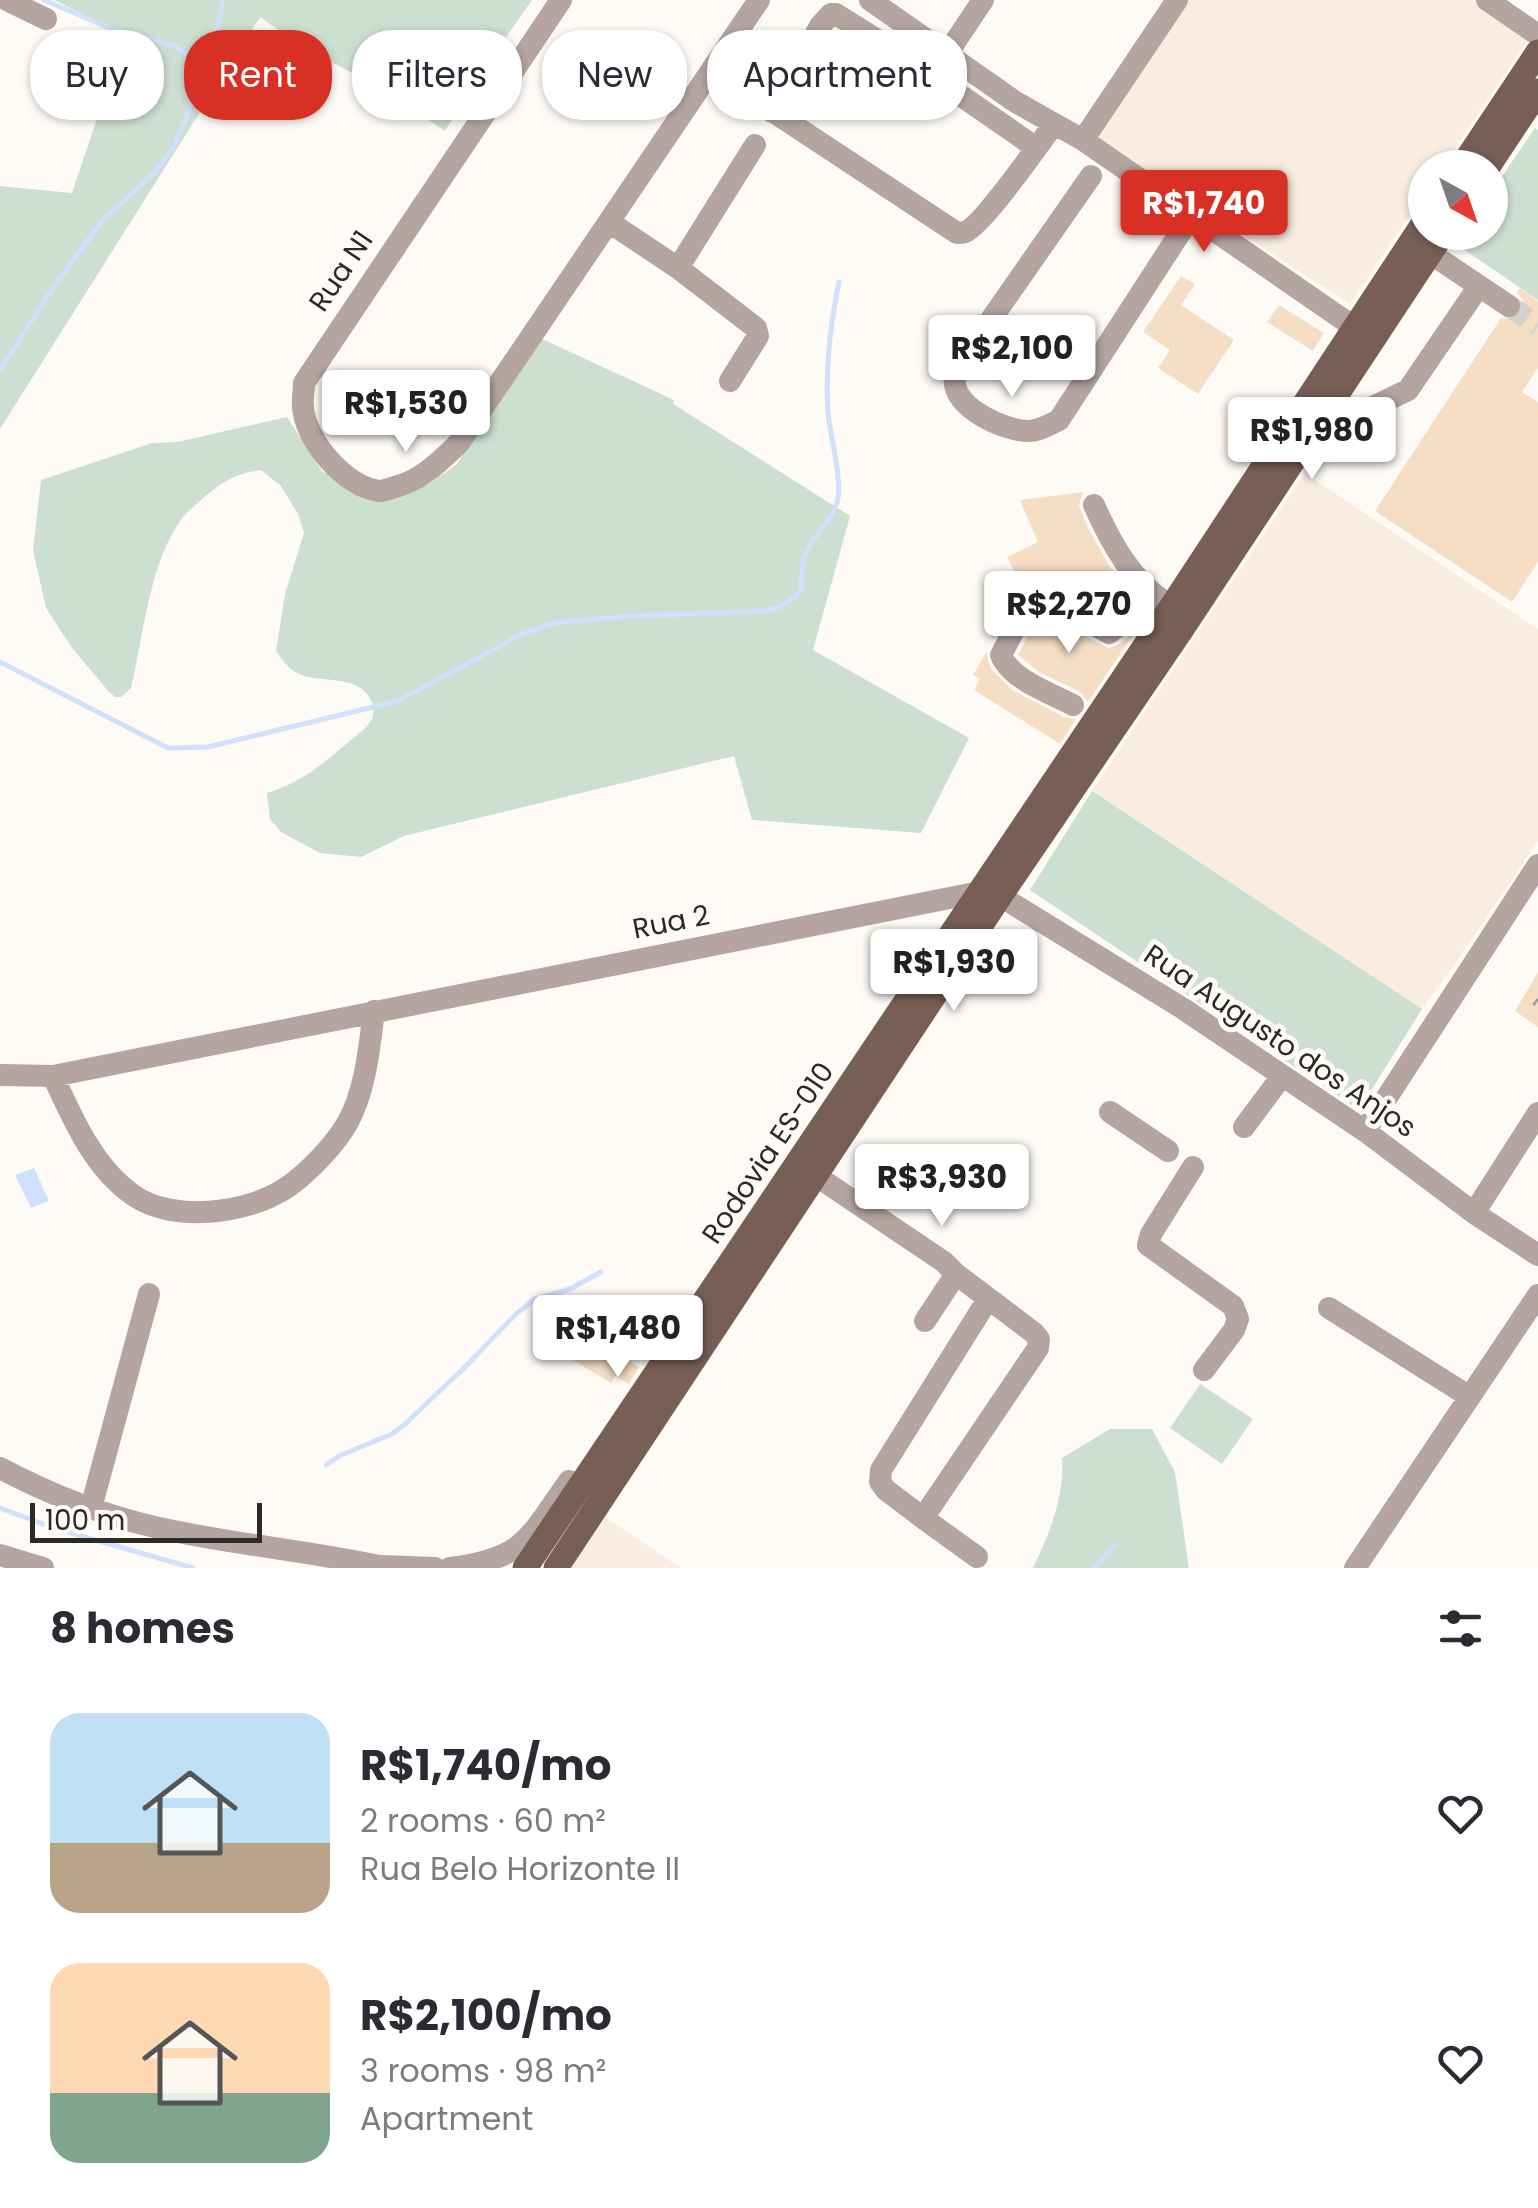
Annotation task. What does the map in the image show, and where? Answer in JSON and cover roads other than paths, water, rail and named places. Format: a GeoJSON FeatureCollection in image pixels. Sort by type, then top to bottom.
{"type":"FeatureCollection","features":[{"type":"Feature","properties":{"kind":"main road"},"geometry":{"type":"LineString","coordinates":[[1473,150],[1538,52]]}},
{"type":"Feature","properties":{"kind":"main road"},"geometry":{"type":"LineString","coordinates":[[1499,150],[1538,91]]}},
{"type":"Feature","properties":{"kind":"main road","name":"Rodovia ES-010"},"geometry":{"type":"LineString","coordinates":[[556,1568],[815,1175],[1165,602],[1408,247]]}},
{"type":"Feature","properties":{"kind":"main road","name":"Rodovia ES-010"},"geometry":{"type":"LineString","coordinates":[[525,1568],[990,894],[1182,629],[1432,250]]}},
{"type":"Feature","properties":{"kind":"street"},"geometry":{"type":"LineString","coordinates":[[7,0],[46,19]]}},
{"type":"Feature","properties":{"kind":"street","name":"Rua N1"},"geometry":{"type":"LineString","coordinates":[[562,0],[304,383],[302,409],[313,440],[340,471],[380,491],[428,473],[460,443],[759,0]]}},
{"type":"Feature","properties":{"kind":"street"},"geometry":{"type":"LineString","coordinates":[[870,0],[902,9],[923,30]]}},
{"type":"Feature","properties":{"kind":"street"},"geometry":{"type":"LineString","coordinates":[[963,30],[983,0]]}},
{"type":"Feature","properties":{"kind":"street"},"geometry":{"type":"LineString","coordinates":[[1083,140],[1176,0]]}},
{"type":"Feature","properties":{"kind":"street"},"geometry":{"type":"LineString","coordinates":[[1486,0],[1538,35]]}},
{"type":"Feature","properties":{"kind":"street"},"geometry":{"type":"LineString","coordinates":[[818,30],[830,14],[861,30]]}},
{"type":"Feature","properties":{"kind":"street"},"geometry":{"type":"LineString","coordinates":[[967,68],[1083,140],[1354,328]]}},
{"type":"Feature","properties":{"kind":"street"},"geometry":{"type":"LineString","coordinates":[[967,100],[1035,147]]}},
{"type":"Feature","properties":{"kind":"street"},"geometry":{"type":"LineString","coordinates":[[784,120],[957,233],[975,225],[1054,124]]}},
{"type":"Feature","properties":{"kind":"street"},"geometry":{"type":"LineString","coordinates":[[678,268],[754,145]]}},
{"type":"Feature","properties":{"kind":"street"},"geometry":{"type":"LineString","coordinates":[[1091,176],[955,376],[956,390],[963,401],[987,420],[1024,431],[1040,430],[1059,420],[1191,216]]}},
{"type":"Feature","properties":{"kind":"street"},"geometry":{"type":"LineString","coordinates":[[609,222],[726,303],[758,332],[730,382]]}},
{"type":"Feature","properties":{"kind":"street"},"geometry":{"type":"LineString","coordinates":[[1444,250],[1479,286],[1509,306]]}},
{"type":"Feature","properties":{"kind":"street"},"geometry":{"type":"LineString","coordinates":[[1307,439],[1408,390],[1479,286]]}},
{"type":"Feature","properties":{"kind":"street"},"geometry":{"type":"LineString","coordinates":[[1073,705],[1005,666],[1001,655],[1027,605],[1038,600],[1050,601],[1109,632],[1165,602],[1124,562],[1094,505]]}},
{"type":"Feature","properties":{"kind":"street"},"geometry":{"type":"LineString","coordinates":[[1365,1132],[1538,865]]}},
{"type":"Feature","properties":{"kind":"street","name":"Rua 2"},"geometry":{"type":"LineString","coordinates":[[0,1075],[54,1076],[990,894]]}},
{"type":"Feature","properties":{"kind":"street","name":"Rua Augusto dos Anjos"},"geometry":{"type":"LineString","coordinates":[[990,894],[1182,1008],[1538,1255]]}},
{"type":"Feature","properties":{"kind":"street"},"geometry":{"type":"LineString","coordinates":[[54,1076],[83,1139],[116,1181],[134,1196],[162,1210],[200,1212],[245,1206],[284,1189],[318,1160],[347,1123],[365,1076],[374,1011]]}},
{"type":"Feature","properties":{"kind":"street"},"geometry":{"type":"LineString","coordinates":[[1244,1127],[1282,1076]]}},
{"type":"Feature","properties":{"kind":"street"},"geometry":{"type":"LineString","coordinates":[[1110,1112],[1168,1150]]}},
{"type":"Feature","properties":{"kind":"street"},"geometry":{"type":"LineString","coordinates":[[1474,1212],[1538,1113]]}},
{"type":"Feature","properties":{"kind":"street"},"geometry":{"type":"LineString","coordinates":[[1193,1168],[1150,1234],[1148,1245],[1233,1306],[1238,1318],[1234,1330],[1204,1370]]}},
{"type":"Feature","properties":{"kind":"street"},"geometry":{"type":"LineString","coordinates":[[815,1175],[944,1262],[1039,1339],[1038,1348],[923,1518]]}},
{"type":"Feature","properties":{"kind":"street"},"geometry":{"type":"LineString","coordinates":[[925,1321],[956,1274]]}},
{"type":"Feature","properties":{"kind":"street"},"geometry":{"type":"LineString","coordinates":[[91,1508],[150,1294]]}},
{"type":"Feature","properties":{"kind":"street"},"geometry":{"type":"LineString","coordinates":[[1355,1568],[1538,1294]]}},
{"type":"Feature","properties":{"kind":"street"},"geometry":{"type":"LineString","coordinates":[[977,1557],[880,1482],[881,1470],[988,1299]]}},
{"type":"Feature","properties":{"kind":"street"},"geometry":{"type":"LineString","coordinates":[[1329,1308],[1470,1397]]}},
{"type":"Feature","properties":{"kind":"street"},"geometry":{"type":"LineString","coordinates":[[450,1568],[505,1556],[528,1540],[584,1460],[611,1441]]}},
{"type":"Feature","properties":{"kind":"street"},"geometry":{"type":"LineString","coordinates":[[0,1468],[91,1508],[157,1528],[384,1567],[435,1568]]}},
{"type":"Feature","properties":{"kind":"street"},"geometry":{"type":"LineString","coordinates":[[0,1555],[43,1568]]}},
{"type":"Feature","properties":{"kind":"water"},"geometry":{"type":"Polygon","coordinates":[[[34,1168],[49,1201],[31,1208],[15,1175],[34,1168]]]}},
{"type":"Feature","properties":{"kind":"waterway"},"geometry":{"type":"LineString","coordinates":[[44,0],[112,29],[174,46],[184,53]]}},
{"type":"Feature","properties":{"kind":"waterway"},"geometry":{"type":"LineString","coordinates":[[0,370],[102,221],[153,174],[173,148],[217,29],[223,0]]}},
{"type":"Feature","properties":{"kind":"waterway"},"geometry":{"type":"LineString","coordinates":[[0,662],[168,748],[208,747],[398,701],[522,634],[554,623],[765,611],[781,606],[802,589],[805,555],[833,513],[838,498],[827,380],[839,282]]}},
{"type":"Feature","properties":{"kind":"waterway"},"geometry":{"type":"LineString","coordinates":[[326,1465],[405,1424],[535,1299],[570,1289],[601,1272]]}},
{"type":"Feature","properties":{"kind":"waterway"},"geometry":{"type":"LineString","coordinates":[[0,1508],[57,1529],[193,1568]]}},
{"type":"Feature","properties":{"kind":"waterway"},"geometry":{"type":"LineString","coordinates":[[1094,1568],[1115,1545]]}},
{"type":"Feature","properties":{"kind":"tunnel"},"geometry":{"type":"LineString","coordinates":[[1509,306],[1538,326]]}}]}
